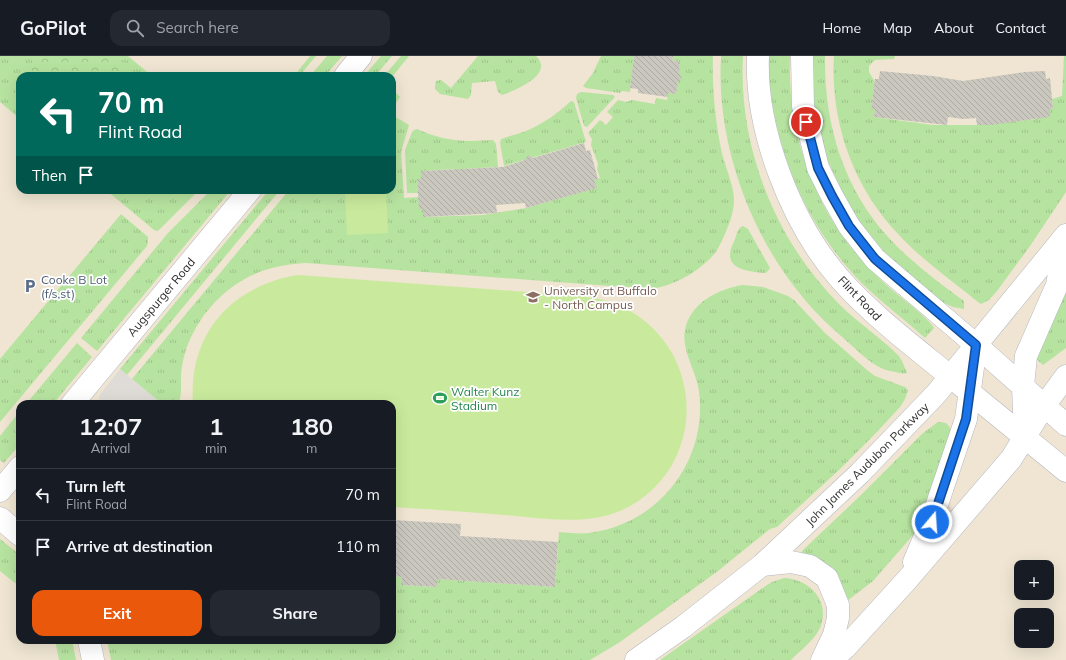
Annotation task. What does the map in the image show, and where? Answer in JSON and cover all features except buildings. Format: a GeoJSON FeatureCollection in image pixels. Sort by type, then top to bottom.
{"type":"FeatureCollection","features":[{"type":"Feature","properties":{"kind":"main road"},"geometry":{"type":"LineString","coordinates":[[348,72],[362,56]]}},
{"type":"Feature","properties":{"kind":"main road","name":"Flint Road"},"geometry":{"type":"LineString","coordinates":[[758,56],[758,91],[762,114],[774,159],[797,213],[812,241],[840,279],[878,318],[1066,471]]}},
{"type":"Feature","properties":{"kind":"main road"},"geometry":{"type":"LineString","coordinates":[[802,56],[803,106],[818,168],[849,226],[875,259],[976,345],[1066,425]]}},
{"type":"Feature","properties":{"kind":"main road","name":"Augspurger Road"},"geometry":{"type":"LineString","coordinates":[[75,400],[247,194]]}},
{"type":"Feature","properties":{"kind":"main road"},"geometry":{"type":"LineString","coordinates":[[1025,438],[1023,386],[1026,356],[1057,285],[1066,236]]}},
{"type":"Feature","properties":{"kind":"main road","name":"John James Audubon Parkway"},"geometry":{"type":"LineString","coordinates":[[636,660],[683,627],[721,595],[762,565],[868,465],[926,406],[1066,236]]}},
{"type":"Feature","properties":{"kind":"main road"},"geometry":{"type":"LineString","coordinates":[[906,581],[932,522],[966,419],[976,345]]}},
{"type":"Feature","properties":{"kind":"main road"},"geometry":{"type":"LineString","coordinates":[[831,660],[845,648],[906,581],[1011,459],[1044,406],[1066,376]]}},
{"type":"Feature","properties":{"kind":"main road"},"geometry":{"type":"LineString","coordinates":[[0,491],[16,472]]}},
{"type":"Feature","properties":{"kind":"main road"},"geometry":{"type":"LineString","coordinates":[[0,518],[16,532]]}},
{"type":"Feature","properties":{"kind":"main road"},"geometry":{"type":"LineString","coordinates":[[762,565],[792,562],[810,566],[827,578],[838,605],[838,618],[834,635],[822,660]]}},
{"type":"Feature","properties":{"kind":"main road"},"geometry":{"type":"LineString","coordinates":[[90,644],[93,660]]}},
{"type":"Feature","properties":{"kind":"shaded area","name":"University at Buffalo - North Campus"},"geometry":{"type":"Polygon","coordinates":[[[0,56],[1066,56],[1066,660],[0,660],[0,56]]]}},
{"type":"Feature","properties":{"kind":"shaded area"},"geometry":{"type":"Polygon","coordinates":[[[120,369],[157,400],[99,400],[101,393],[120,369]]]}},
{"type":"Feature","properties":{"kind":"green space"},"geometry":{"type":"Polygon","coordinates":[[[0,56],[128,56],[147,72],[16,72],[16,116],[0,102],[0,56]]]}},
{"type":"Feature","properties":{"kind":"green space"},"geometry":{"type":"Polygon","coordinates":[[[33,56],[115,56],[134,72],[31,72],[33,56]]]}},
{"type":"Feature","properties":{"kind":"green space"},"geometry":{"type":"Polygon","coordinates":[[[310,56],[316,56],[302,72],[297,72],[310,56]]]}},
{"type":"Feature","properties":{"kind":"green space"},"geometry":{"type":"Polygon","coordinates":[[[327,56],[342,56],[328,72],[313,72],[327,56]]]}},
{"type":"Feature","properties":{"kind":"green space"},"geometry":{"type":"Polygon","coordinates":[[[381,56],[392,56],[378,72],[367,72],[381,56]]]}},
{"type":"Feature","properties":{"kind":"green space"},"geometry":{"type":"Polygon","coordinates":[[[401,56],[409,56],[396,72],[387,72],[401,56]]]}},
{"type":"Feature","properties":{"kind":"green space"},"geometry":{"type":"Polygon","coordinates":[[[478,56],[536,56],[541,63],[541,69],[537,75],[524,85],[502,95],[498,92],[495,81],[472,83],[471,95],[468,99],[440,94],[435,89],[436,81],[441,80],[451,88],[478,56]]]}},
{"type":"Feature","properties":{"kind":"green space"},"geometry":{"type":"Polygon","coordinates":[[[601,56],[634,56],[630,92],[622,91],[620,93],[586,88],[583,86],[593,73],[601,56]]]}},
{"type":"Feature","properties":{"kind":"green space"},"geometry":{"type":"Polygon","coordinates":[[[673,56],[713,56],[714,103],[717,126],[722,155],[734,194],[733,211],[730,222],[717,250],[709,260],[686,277],[668,285],[650,289],[306,263],[290,264],[262,271],[237,284],[225,292],[204,315],[193,333],[185,353],[181,371],[181,394],[179,400],[157,400],[132,379],[286,194],[396,194],[396,117],[409,125],[401,152],[404,198],[419,197],[419,210],[423,209],[424,217],[483,215],[526,208],[596,188],[594,180],[600,178],[597,169],[598,164],[591,145],[592,139],[588,133],[600,120],[606,125],[613,117],[607,112],[618,100],[626,102],[632,100],[655,104],[656,98],[667,100],[668,93],[676,94],[680,62],[672,60],[673,56]]]}},
{"type":"Feature","properties":{"kind":"green space"},"geometry":{"type":"Polygon","coordinates":[[[721,56],[743,56],[743,90],[747,124],[754,157],[765,190],[779,221],[796,251],[816,279],[839,304],[899,356],[907,373],[888,370],[876,365],[831,327],[801,295],[782,270],[765,242],[739,183],[730,151],[724,119],[721,87],[721,56]]]}},
{"type":"Feature","properties":{"kind":"green space"},"geometry":{"type":"Polygon","coordinates":[[[767,56],[790,56],[790,85],[800,143],[808,171],[834,224],[851,248],[876,275],[932,325],[934,328],[925,338],[880,300],[854,275],[818,227],[803,201],[791,173],[782,145],[775,116],[767,56]]]}},
{"type":"Feature","properties":{"kind":"green space"},"geometry":{"type":"Polygon","coordinates":[[[812,56],[825,56],[828,106],[833,130],[839,153],[859,198],[873,219],[897,247],[964,301],[964,309],[953,307],[942,302],[889,257],[866,231],[847,202],[827,159],[813,100],[812,56]]]}},
{"type":"Feature","properties":{"kind":"green space"},"geometry":{"type":"Polygon","coordinates":[[[834,56],[895,56],[894,59],[875,60],[869,66],[869,72],[875,82],[871,108],[875,109],[874,117],[933,125],[977,125],[1036,119],[1049,109],[1053,109],[1052,99],[1062,96],[1064,56],[1066,56],[1066,192],[1030,246],[989,300],[981,304],[927,261],[899,235],[869,196],[857,175],[841,129],[836,105],[834,56]]]}},
{"type":"Feature","properties":{"kind":"green space"},"geometry":{"type":"Polygon","coordinates":[[[581,92],[613,95],[615,97],[587,127],[584,126],[576,98],[577,94],[581,92]]]}},
{"type":"Feature","properties":{"kind":"green space"},"geometry":{"type":"Polygon","coordinates":[[[396,93],[400,97],[396,103],[396,93]]]}},
{"type":"Feature","properties":{"kind":"green space"},"geometry":{"type":"Polygon","coordinates":[[[571,101],[574,102],[586,142],[504,166],[500,143],[501,139],[526,131],[544,122],[571,101]]]}},
{"type":"Feature","properties":{"kind":"green space"},"geometry":{"type":"Polygon","coordinates":[[[417,129],[450,139],[470,141],[493,140],[496,144],[498,167],[462,169],[454,177],[454,169],[421,171],[421,179],[417,179],[418,193],[407,193],[405,150],[412,132],[417,129]]]}},
{"type":"Feature","properties":{"kind":"green space"},"geometry":{"type":"Polygon","coordinates":[[[111,194],[195,194],[160,229],[157,231],[111,194]]]}},
{"type":"Feature","properties":{"kind":"green space"},"geometry":{"type":"Polygon","coordinates":[[[207,194],[228,194],[97,351],[81,338],[168,233],[207,194]]]}},
{"type":"Feature","properties":{"kind":"green space"},"geometry":{"type":"Polygon","coordinates":[[[266,194],[277,194],[127,375],[120,369],[266,194]]]}},
{"type":"Feature","properties":{"kind":"green space"},"geometry":{"type":"Polygon","coordinates":[[[345,194],[386,194],[388,233],[347,235],[345,194]]]}},
{"type":"Feature","properties":{"kind":"green space"},"geometry":{"type":"Polygon","coordinates":[[[121,214],[148,237],[147,246],[18,400],[16,400],[16,403],[0,422],[0,359],[121,214]]]}},
{"type":"Feature","properties":{"kind":"green space"},"geometry":{"type":"Polygon","coordinates":[[[743,226],[748,229],[770,268],[766,273],[743,270],[731,260],[731,248],[738,230],[743,226]]]}},
{"type":"Feature","properties":{"kind":"green space","name":"Walter Kunz Stadium"},"geometry":{"type":"Polygon","coordinates":[[[298,275],[581,296],[619,305],[649,324],[672,353],[681,375],[686,398],[686,421],[681,444],[672,464],[659,483],[641,499],[620,511],[606,516],[577,520],[562,520],[396,507],[396,400],[193,400],[193,379],[198,356],[206,336],[218,318],[234,302],[252,290],[274,281],[298,275]]]}},
{"type":"Feature","properties":{"kind":"green space"},"geometry":{"type":"Polygon","coordinates":[[[1066,283],[1066,348],[1043,365],[1034,357],[1066,283]]]}},
{"type":"Feature","properties":{"kind":"green space"},"geometry":{"type":"Polygon","coordinates":[[[743,285],[763,287],[788,296],[794,300],[825,333],[867,370],[875,376],[905,387],[908,390],[905,399],[900,407],[876,433],[839,470],[777,527],[770,529],[718,571],[620,642],[590,660],[111,660],[108,644],[396,644],[396,576],[402,577],[401,585],[436,587],[437,579],[555,587],[559,532],[589,533],[614,527],[637,517],[657,503],[674,485],[687,464],[695,441],[700,417],[699,391],[685,345],[685,330],[688,320],[699,305],[715,294],[743,285]]]}},
{"type":"Feature","properties":{"kind":"green space"},"geometry":{"type":"Polygon","coordinates":[[[77,343],[92,357],[56,400],[29,400],[77,343]]]}},
{"type":"Feature","properties":{"kind":"green space"},"geometry":{"type":"Polygon","coordinates":[[[16,416],[16,449],[4,463],[0,460],[0,436],[16,416]]]}},
{"type":"Feature","properties":{"kind":"green space"},"geometry":{"type":"Polygon","coordinates":[[[938,422],[946,423],[952,430],[920,527],[873,581],[847,601],[801,553],[923,433],[938,422]]]}},
{"type":"Feature","properties":{"kind":"green space"},"geometry":{"type":"Polygon","coordinates":[[[0,539],[16,552],[16,584],[0,571],[0,539]]]}},
{"type":"Feature","properties":{"kind":"green space"},"geometry":{"type":"Polygon","coordinates":[[[784,578],[794,579],[810,588],[821,602],[823,611],[819,630],[810,642],[791,660],[660,660],[767,585],[784,578]]]}},
{"type":"Feature","properties":{"kind":"green space"},"geometry":{"type":"Polygon","coordinates":[[[56,644],[73,644],[76,660],[59,660],[56,644]]]}},
{"type":"Feature","properties":{"kind":"place","name":"Cooke B Lot (f/s,st)"},"geometry":{"type":"Point","coordinates":[30,286]}},
{"type":"Feature","properties":{"kind":"place","name":"University at Buffalo - North Campus"},"geometry":{"type":"Point","coordinates":[533,297]}},
{"type":"Feature","properties":{"kind":"place","name":"Walter Kunz Stadium"},"geometry":{"type":"Point","coordinates":[440,398]}},
{"type":"Feature","properties":{"kind":"route"},"geometry":{"type":"LineString","coordinates":[[806,122],[818,168],[849,226],[875,259],[976,345],[966,419],[932,522]]}}]}
